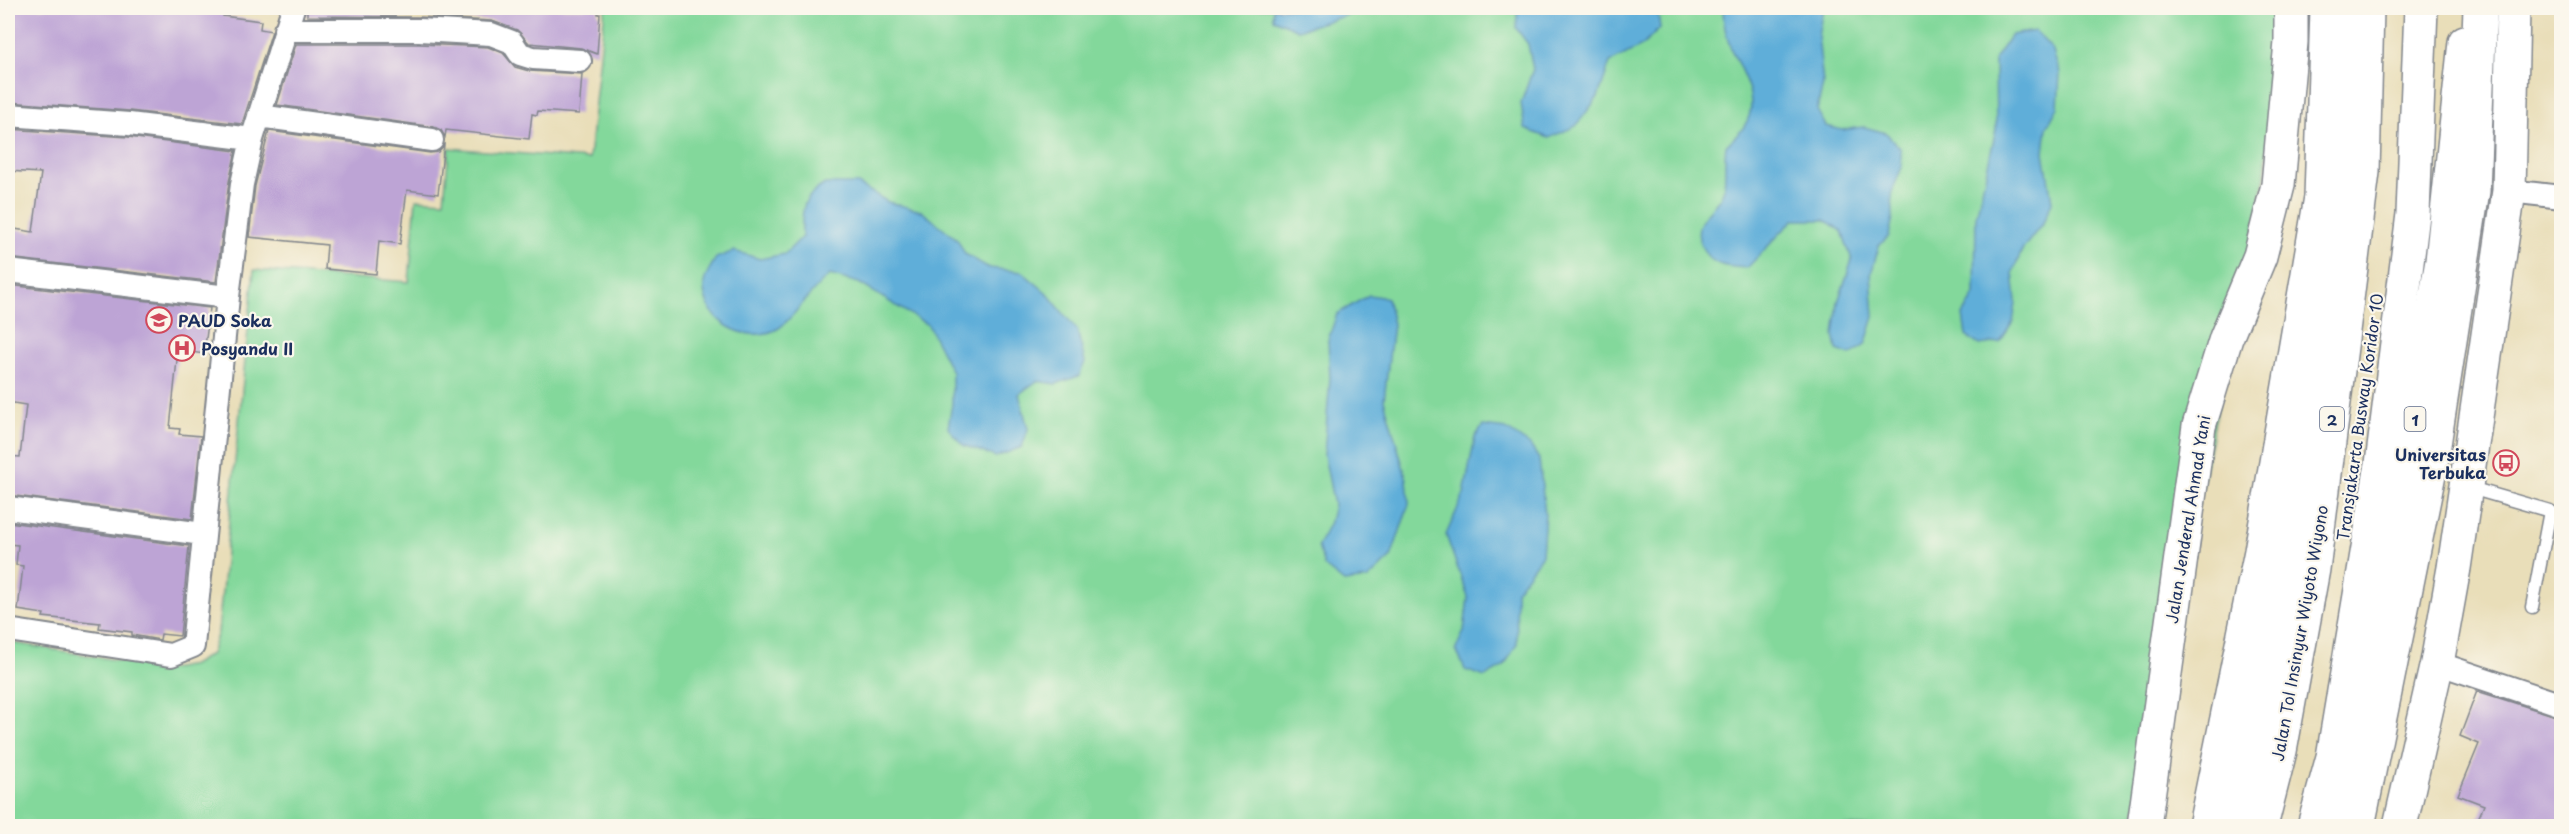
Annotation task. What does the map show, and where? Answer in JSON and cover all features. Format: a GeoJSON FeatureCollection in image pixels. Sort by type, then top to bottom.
{"type":"FeatureCollection","features":[{"type":"Feature","properties":{"kind":"main road","name":"Jalan Jenderal Ahmad Yani"},"geometry":{"type":"LineString","coordinates":[[2144,826],[2199,426],[2226,338],[2260,256],[2278,185],[2291,42],[2291,8]]}},
{"type":"Feature","properties":{"kind":"main road"},"geometry":{"type":"LineString","coordinates":[[2205,826],[2261,551],[2321,197],[2327,8]]}},
{"type":"Feature","properties":{"kind":"main road"},"geometry":{"type":"LineString","coordinates":[[2233,826],[2253,751],[2291,539],[2342,180],[2346,8]]}},
{"type":"Feature","properties":{"kind":"main road","name":"Jalan Tol Insinyur Wiyoto Wiyono"},"geometry":{"type":"LineString","coordinates":[[2261,826],[2280,751],[2313,569],[2363,172],[2367,8]]}},
{"type":"Feature","properties":{"kind":"main road"},"geometry":{"type":"LineString","coordinates":[[2314,826],[2333,757],[2382,464],[2413,214],[2421,8]]}},
{"type":"Feature","properties":{"kind":"main road","name":"1"},"geometry":{"type":"LineString","coordinates":[[2336,826],[2365,707],[2442,261],[2469,8]]}},
{"type":"Feature","properties":{"kind":"main road"},"geometry":{"type":"LineString","coordinates":[[2358,826],[2431,464],[2472,191],[2480,8]]}},
{"type":"Feature","properties":{"kind":"main road"},"geometry":{"type":"LineString","coordinates":[[2400,826],[2437,663],[2468,487],[2509,191],[2512,8]]}},
{"type":"Feature","properties":{"kind":"street"},"geometry":{"type":"LineString","coordinates":[[8,630],[171,656],[194,646],[203,534],[242,184],[252,139],[293,8]]}},
{"type":"Feature","properties":{"kind":"street"},"geometry":{"type":"LineString","coordinates":[[285,30],[419,30],[491,34],[513,42],[520,54],[532,58],[580,61]]}},
{"type":"Feature","properties":{"kind":"street"},"geometry":{"type":"LineString","coordinates":[[8,115],[129,124],[252,139]]}},
{"type":"Feature","properties":{"kind":"street"},"geometry":{"type":"LineString","coordinates":[[259,116],[432,140]]}},
{"type":"Feature","properties":{"kind":"street"},"geometry":{"type":"LineString","coordinates":[[2509,191],[2562,197]]}},
{"type":"Feature","properties":{"kind":"street"},"geometry":{"type":"LineString","coordinates":[[8,271],[228,297]]}},
{"type":"Feature","properties":{"kind":"street"},"geometry":{"type":"LineString","coordinates":[[8,508],[203,534]]}},
{"type":"Feature","properties":{"kind":"street"},"geometry":{"type":"LineString","coordinates":[[2437,663],[2562,705]]}},
{"type":"Feature","properties":{"kind":"lane","name":"Transjakarta Busway Koridor 10"},"geometry":{"type":"LineString","coordinates":[[2266,826],[2283,761],[2297,688],[2337,430],[2364,220],[2373,8]]}},
{"type":"Feature","properties":{"kind":"lane","name":"Transjakarta Busway Koridor 10"},"geometry":{"type":"LineString","coordinates":[[2303,826],[2323,753],[2373,460],[2403,218],[2411,8]]}},
{"type":"Feature","properties":{"kind":"lane"},"geometry":{"type":"LineString","coordinates":[[2468,487],[2556,513],[2532,607]]}},
{"type":"Feature","properties":{"kind":"green space"},"geometry":{"type":"Polygon","coordinates":[[[605,8],[2278,8],[2265,176],[2132,826],[8,826],[8,642],[170,669],[193,665],[211,654],[218,632],[254,270],[409,282],[416,199],[444,201],[449,148],[589,159],[605,8]]]}},
{"type":"Feature","properties":{"kind":"water"},"geometry":{"type":"Polygon","coordinates":[[[1273,8],[1370,8],[1298,30],[1273,19],[1273,8]]]}},
{"type":"Feature","properties":{"kind":"water"},"geometry":{"type":"Polygon","coordinates":[[[1518,8],[1657,8],[1660,28],[1642,46],[1610,62],[1598,97],[1576,126],[1549,138],[1525,129],[1521,103],[1533,69],[1528,44],[1516,28],[1518,8]]]}},
{"type":"Feature","properties":{"kind":"water"},"geometry":{"type":"Polygon","coordinates":[[[1723,8],[1823,8],[1818,36],[1823,84],[1817,110],[1826,126],[1842,130],[1864,127],[1886,133],[1900,148],[1902,167],[1892,192],[1893,217],[1889,236],[1879,246],[1871,274],[1874,317],[1865,345],[1850,355],[1837,350],[1834,335],[1838,302],[1852,260],[1842,231],[1825,220],[1793,220],[1747,268],[1716,263],[1703,249],[1699,229],[1701,222],[1722,195],[1726,146],[1743,128],[1751,106],[1748,86],[1728,39],[1723,8]]]}},
{"type":"Feature","properties":{"kind":"water"},"geometry":{"type":"Polygon","coordinates":[[[2035,31],[2052,49],[2060,73],[2058,107],[2047,127],[2044,152],[2052,202],[2043,223],[2022,250],[2013,272],[2016,302],[2013,322],[2000,342],[1979,345],[1966,336],[1963,315],[1975,295],[1976,217],[1996,130],[1995,58],[2011,35],[2035,31]]]}},
{"type":"Feature","properties":{"kind":"water"},"geometry":{"type":"Polygon","coordinates":[[[825,184],[858,184],[888,202],[921,211],[957,239],[965,254],[989,268],[1022,272],[1047,293],[1077,330],[1085,362],[1079,376],[1056,384],[1037,381],[1019,394],[1028,429],[1022,447],[996,457],[963,445],[948,428],[952,404],[952,372],[928,325],[859,283],[830,275],[784,324],[766,333],[740,332],[718,319],[705,296],[704,283],[716,258],[734,251],[760,259],[785,254],[802,237],[803,212],[807,200],[825,184]]]}},
{"type":"Feature","properties":{"kind":"water"},"geometry":{"type":"Polygon","coordinates":[[[1369,295],[1387,298],[1393,324],[1384,400],[1407,480],[1409,504],[1391,557],[1368,579],[1344,582],[1324,566],[1318,546],[1330,522],[1334,505],[1324,455],[1330,378],[1328,340],[1337,314],[1369,295]]]}},
{"type":"Feature","properties":{"kind":"water"},"geometry":{"type":"Polygon","coordinates":[[[1483,426],[1506,429],[1530,445],[1539,459],[1545,514],[1542,555],[1516,591],[1517,644],[1504,666],[1485,677],[1465,670],[1456,649],[1464,631],[1468,597],[1446,535],[1464,494],[1475,437],[1483,426]]]}},
{"type":"Feature","properties":{"kind":"building"},"geometry":{"type":"Polygon","coordinates":[[[8,8],[224,8],[223,16],[261,21],[260,29],[272,31],[242,124],[130,111],[8,102],[8,8]]]}},
{"type":"Feature","properties":{"kind":"building"},"geometry":{"type":"Polygon","coordinates":[[[307,8],[598,8],[598,14],[600,14],[597,54],[581,48],[529,43],[517,30],[492,21],[420,17],[307,16],[307,8]]]}},
{"type":"Feature","properties":{"kind":"building"},"geometry":{"type":"Polygon","coordinates":[[[296,44],[419,44],[488,47],[503,53],[515,67],[529,71],[582,74],[579,114],[538,111],[537,115],[532,114],[529,139],[446,130],[445,137],[441,130],[434,127],[277,105],[296,44]]]}},
{"type":"Feature","properties":{"kind":"building"},"geometry":{"type":"Polygon","coordinates":[[[8,129],[128,137],[236,151],[229,182],[216,282],[8,258],[8,228],[33,232],[41,173],[8,171],[8,129]]]}},
{"type":"Feature","properties":{"kind":"building"},"geometry":{"type":"Polygon","coordinates":[[[269,131],[430,153],[438,152],[444,145],[438,194],[407,190],[400,244],[379,241],[376,274],[325,269],[327,245],[249,237],[255,186],[269,131]]]}},
{"type":"Feature","properties":{"kind":"building"},"geometry":{"type":"Polygon","coordinates":[[[8,285],[210,308],[204,354],[178,350],[170,428],[180,429],[179,434],[201,436],[192,519],[8,495],[8,456],[20,457],[26,405],[8,402],[8,285]]]}},
{"type":"Feature","properties":{"kind":"building"},"geometry":{"type":"Polygon","coordinates":[[[8,522],[189,546],[180,636],[161,634],[160,640],[132,635],[132,632],[99,628],[100,623],[43,617],[44,614],[18,610],[23,566],[16,565],[18,545],[8,544],[8,522]]]}},
{"type":"Feature","properties":{"kind":"building"},"geometry":{"type":"Polygon","coordinates":[[[2477,691],[2562,718],[2562,826],[2475,826],[2484,805],[2458,795],[2479,744],[2460,736],[2477,691]]]}},
{"type":"Feature","properties":{"kind":"place","name":"PAUD Soka"},"geometry":{"type":"Point","coordinates":[159,320]}},
{"type":"Feature","properties":{"kind":"place","name":"Posyandu II"},"geometry":{"type":"Point","coordinates":[182,348]}},
{"type":"Feature","properties":{"kind":"place","name":"Universitas Terbuka"},"geometry":{"type":"Point","coordinates":[2506,463]}}]}
